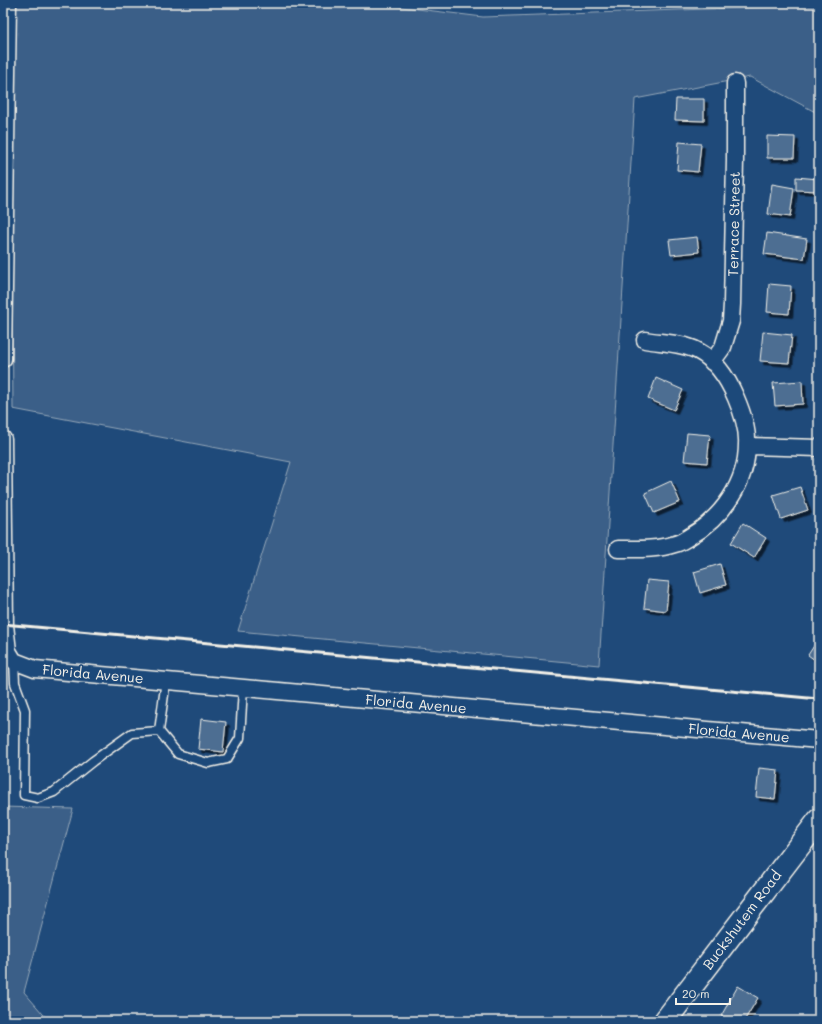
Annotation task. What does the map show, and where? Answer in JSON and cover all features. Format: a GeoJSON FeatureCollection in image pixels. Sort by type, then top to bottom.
{"type":"FeatureCollection","features":[{"type":"Feature","properties":{"kind":"main road","name":"Buckshutem Road"},"geometry":{"type":"LineString","coordinates":[[664,1021],[819,820]]}},
{"type":"Feature","properties":{"kind":"street"},"geometry":{"type":"LineString","coordinates":[[3,359],[8,3]]}},
{"type":"Feature","properties":{"kind":"street","name":"Terrace Street"},"geometry":{"type":"LineString","coordinates":[[712,362],[723,347],[731,321],[736,160],[735,83]]}},
{"type":"Feature","properties":{"kind":"street"},"geometry":{"type":"LineString","coordinates":[[618,550],[663,547],[677,544],[697,533],[714,519],[726,506],[736,490],[744,470],[748,446],[744,420],[731,386],[723,373],[698,351],[681,345],[645,340]]}},
{"type":"Feature","properties":{"kind":"street"},"geometry":{"type":"LineString","coordinates":[[3,439],[5,625],[8,652],[14,661]]}},
{"type":"Feature","properties":{"kind":"street"},"geometry":{"type":"LineString","coordinates":[[748,446],[819,448]]}},
{"type":"Feature","properties":{"kind":"street","name":"Florida Avenue"},"geometry":{"type":"LineString","coordinates":[[14,661],[35,669],[819,740]]}},
{"type":"Feature","properties":{"kind":"lane"},"geometry":{"type":"LineString","coordinates":[[14,661],[15,683],[25,710],[24,795],[38,798],[54,792],[132,733],[159,731]]}},
{"type":"Feature","properties":{"kind":"lane"},"geometry":{"type":"LineString","coordinates":[[166,680],[159,731],[178,754],[208,763],[227,759],[240,738],[243,688]]}},
{"type":"Feature","properties":{"kind":"shaded area"},"geometry":{"type":"Polygon","coordinates":[[[10,3],[388,3],[393,6],[483,17],[819,5],[819,114],[750,77],[635,99],[599,665],[238,631],[291,462],[13,409],[10,3]]]}},
{"type":"Feature","properties":{"kind":"shaded area"},"geometry":{"type":"Polygon","coordinates":[[[3,807],[73,809],[24,992],[49,1021],[3,1021],[3,807]]]}},
{"type":"Feature","properties":{"kind":"building"},"geometry":{"type":"Polygon","coordinates":[[[676,99],[704,99],[704,121],[675,120],[676,99]]]}},
{"type":"Feature","properties":{"kind":"building"},"geometry":{"type":"Polygon","coordinates":[[[767,136],[795,137],[794,158],[767,158],[767,136]]]}},
{"type":"Feature","properties":{"kind":"building"},"geometry":{"type":"Polygon","coordinates":[[[679,142],[701,144],[698,172],[677,170],[679,142]]]}},
{"type":"Feature","properties":{"kind":"building"},"geometry":{"type":"Polygon","coordinates":[[[796,177],[819,179],[818,191],[796,190],[796,177]]]}},
{"type":"Feature","properties":{"kind":"building"},"geometry":{"type":"Polygon","coordinates":[[[772,184],[794,188],[790,217],[768,214],[772,184]]]}},
{"type":"Feature","properties":{"kind":"building"},"geometry":{"type":"Polygon","coordinates":[[[767,233],[807,239],[804,259],[764,254],[767,233]]]}},
{"type":"Feature","properties":{"kind":"building"},"geometry":{"type":"Polygon","coordinates":[[[697,237],[699,252],[671,255],[669,240],[697,237]]]}},
{"type":"Feature","properties":{"kind":"building"},"geometry":{"type":"Polygon","coordinates":[[[769,284],[791,286],[789,314],[767,312],[769,284]]]}},
{"type":"Feature","properties":{"kind":"building"},"geometry":{"type":"Polygon","coordinates":[[[763,332],[792,335],[789,363],[760,361],[763,332]]]}},
{"type":"Feature","properties":{"kind":"building"},"geometry":{"type":"Polygon","coordinates":[[[656,378],[683,390],[674,410],[648,399],[656,378]]]}},
{"type":"Feature","properties":{"kind":"building"},"geometry":{"type":"Polygon","coordinates":[[[802,381],[803,404],[775,406],[773,383],[802,381]]]}},
{"type":"Feature","properties":{"kind":"building"},"geometry":{"type":"Polygon","coordinates":[[[687,433],[710,435],[707,463],[684,461],[687,433]]]}},
{"type":"Feature","properties":{"kind":"building"},"geometry":{"type":"Polygon","coordinates":[[[671,481],[680,502],[654,513],[645,493],[671,481]]]}},
{"type":"Feature","properties":{"kind":"building"},"geometry":{"type":"Polygon","coordinates":[[[800,487],[808,510],[781,519],[773,495],[800,487]]]}},
{"type":"Feature","properties":{"kind":"building"},"geometry":{"type":"Polygon","coordinates":[[[743,523],[766,538],[754,558],[731,543],[743,523]]]}},
{"type":"Feature","properties":{"kind":"building"},"geometry":{"type":"Polygon","coordinates":[[[720,564],[726,585],[700,593],[694,572],[720,564]]]}},
{"type":"Feature","properties":{"kind":"building"},"geometry":{"type":"Polygon","coordinates":[[[647,580],[669,582],[666,611],[644,608],[647,580]]]}},
{"type":"Feature","properties":{"kind":"building"},"geometry":{"type":"Polygon","coordinates":[[[819,638],[819,663],[808,655],[819,638]]]}},
{"type":"Feature","properties":{"kind":"building"},"geometry":{"type":"Polygon","coordinates":[[[201,719],[226,722],[223,752],[198,749],[201,719]]]}},
{"type":"Feature","properties":{"kind":"building"},"geometry":{"type":"Polygon","coordinates":[[[759,768],[778,770],[775,799],[756,797],[759,768]]]}},
{"type":"Feature","properties":{"kind":"building"},"geometry":{"type":"Polygon","coordinates":[[[738,986],[758,998],[744,1021],[731,1021],[721,1016],[738,986]]]}},
{"type":"Feature","properties":{"kind":"railway"},"geometry":{"type":"LineString","coordinates":[[3,624],[819,699]]}}]}
